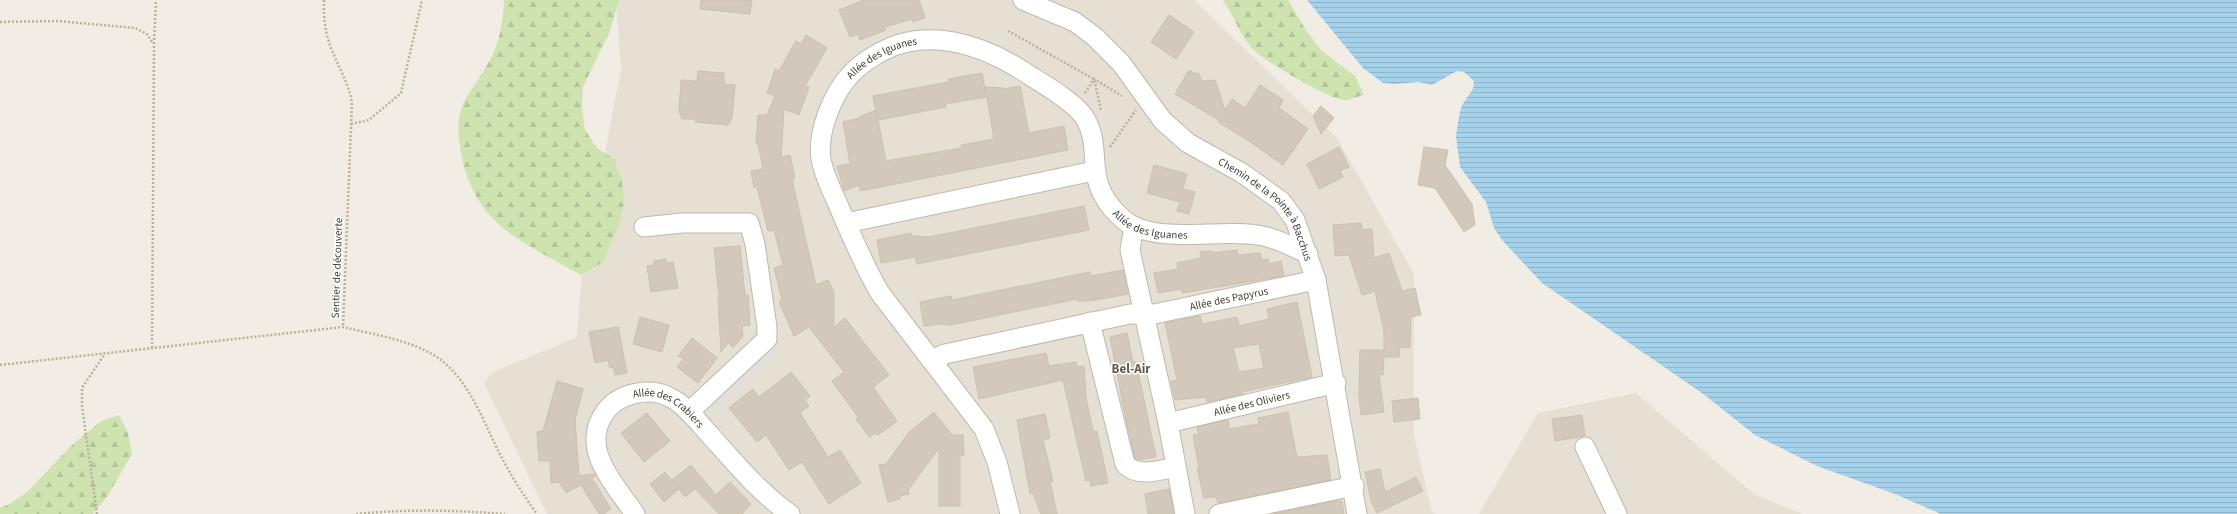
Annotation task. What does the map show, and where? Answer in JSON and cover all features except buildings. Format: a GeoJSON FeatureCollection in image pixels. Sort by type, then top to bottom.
{"type":"FeatureCollection","features":[{"type":"Feature","properties":{"kind":"street","name":"Chemin de la Pointe à Bacchus"},"geometry":{"type":"LineString","coordinates":[[1023,0],[1075,22],[1095,37],[1121,63],[1163,121],[1188,143],[1242,173],[1281,201],[1295,220],[1316,280],[1336,383],[1358,514]]}},
{"type":"Feature","properties":{"kind":"street","name":"Allée des Iguanes"},"geometry":{"type":"LineString","coordinates":[[1010,514],[997,462],[984,429],[880,293],[868,272],[826,176],[821,159],[821,141],[828,110],[840,87],[860,65],[887,48],[912,40],[952,40],[983,49],[1028,74],[1074,106],[1086,120],[1092,141],[1094,171],[1102,196],[1122,218],[1134,226],[1154,233],[1261,236],[1308,254]]}},
{"type":"Feature","properties":{"kind":"street"},"geometry":{"type":"LineString","coordinates":[[846,223],[1094,171]]}},
{"type":"Feature","properties":{"kind":"street"},"geometry":{"type":"LineString","coordinates":[[644,227],[682,223],[749,224],[756,252],[767,327],[767,339],[689,412]]}},
{"type":"Feature","properties":{"kind":"street"},"geometry":{"type":"LineString","coordinates":[[1134,226],[1130,250],[1168,422],[1185,514]]}},
{"type":"Feature","properties":{"kind":"street","name":"Allée des Papyrus"},"geometry":{"type":"LineString","coordinates":[[932,360],[952,352],[1090,322],[1130,314],[1154,314],[1316,280]]}},
{"type":"Feature","properties":{"kind":"street"},"geometry":{"type":"LineString","coordinates":[[1090,322],[1125,464],[1130,470],[1140,472],[1176,467]]}},
{"type":"Feature","properties":{"kind":"street","name":"Allée des Oliviers"},"geometry":{"type":"LineString","coordinates":[[1168,422],[1336,383]]}},
{"type":"Feature","properties":{"kind":"street","name":"Allée des Crabiers"},"geometry":{"type":"LineString","coordinates":[[635,514],[596,453],[594,441],[597,425],[604,412],[619,399],[648,391],[661,393],[674,399],[689,412],[764,494],[790,514]]}},
{"type":"Feature","properties":{"kind":"street"},"geometry":{"type":"LineString","coordinates":[[1586,447],[1617,514]]}},
{"type":"Feature","properties":{"kind":"street"},"geometry":{"type":"LineString","coordinates":[[1219,514],[1354,486]]}},
{"type":"Feature","properties":{"kind":"path"},"geometry":{"type":"LineString","coordinates":[[152,348],[154,43],[156,0]]}},
{"type":"Feature","properties":{"kind":"path","name":"Sentier de découverte"},"geometry":{"type":"LineString","coordinates":[[324,0],[326,32],[333,54],[348,83],[352,102],[343,327],[402,342],[424,351],[431,354],[456,374],[474,402],[516,485],[536,514]]}},
{"type":"Feature","properties":{"kind":"path"},"geometry":{"type":"LineString","coordinates":[[351,124],[369,120],[401,93],[422,0]]}},
{"type":"Feature","properties":{"kind":"path"},"geometry":{"type":"LineString","coordinates":[[0,22],[58,21],[135,28],[147,34],[154,43]]}},
{"type":"Feature","properties":{"kind":"path"},"geometry":{"type":"LineString","coordinates":[[1094,79],[1126,98]]}},
{"type":"Feature","properties":{"kind":"path"},"geometry":{"type":"LineString","coordinates":[[1109,149],[1139,105]]}},
{"type":"Feature","properties":{"kind":"path"},"geometry":{"type":"LineString","coordinates":[[0,365],[67,357],[104,355],[152,348],[343,327]]}},
{"type":"Feature","properties":{"kind":"path"},"geometry":{"type":"LineString","coordinates":[[96,514],[82,406],[82,388],[104,355]]}},
{"type":"Feature","properties":{"kind":"path"},"geometry":{"type":"LineString","coordinates":[[356,514],[388,511],[454,510],[505,514]]}},
{"type":"Feature","properties":{"kind":"shaded area"},"geometry":{"type":"Polygon","coordinates":[[[616,0],[1194,0],[1337,138],[1414,274],[1414,435],[1432,512],[1437,514],[547,514],[484,383],[491,373],[577,337],[582,271],[621,69],[616,0]]]}},
{"type":"Feature","properties":{"kind":"shaded area"},"geometry":{"type":"Polygon","coordinates":[[[773,339],[781,348],[710,415],[702,407],[773,339]]]}},
{"type":"Feature","properties":{"kind":"shaded area"},"geometry":{"type":"Polygon","coordinates":[[[1636,393],[1755,495],[1803,514],[1479,514],[1538,413],[1636,393]]]}},
{"type":"Feature","properties":{"kind":"green space"},"geometry":{"type":"Polygon","coordinates":[[[504,0],[619,0],[610,31],[583,87],[582,107],[585,130],[597,148],[614,159],[622,180],[624,203],[619,224],[603,262],[581,275],[522,241],[505,229],[490,215],[478,199],[468,178],[461,153],[458,126],[460,113],[465,100],[493,55],[502,24],[504,0]]]}},
{"type":"Feature","properties":{"kind":"green space"},"geometry":{"type":"Polygon","coordinates":[[[1223,0],[1288,0],[1307,32],[1321,50],[1355,76],[1364,95],[1345,100],[1335,98],[1280,69],[1251,47],[1223,0]]]}},
{"type":"Feature","properties":{"kind":"green space"},"geometry":{"type":"Polygon","coordinates":[[[119,415],[128,433],[132,454],[108,495],[93,514],[0,514],[0,508],[10,504],[28,491],[70,447],[101,421],[119,415]]]}},
{"type":"Feature","properties":{"kind":"water"},"geometry":{"type":"Polygon","coordinates":[[[1307,0],[2237,0],[2237,514],[1941,514],[1895,494],[1817,466],[1755,435],[1702,393],[1542,283],[1502,240],[1494,228],[1486,202],[1460,167],[1456,136],[1459,116],[1462,105],[1473,89],[1474,81],[1464,72],[1457,71],[1432,85],[1419,82],[1394,84],[1383,83],[1363,68],[1307,0]]]}},
{"type":"Feature","properties":{"kind":"district","name":"Bel-Air"},"geometry":{"type":"Point","coordinates":[1131,369]}}]}
